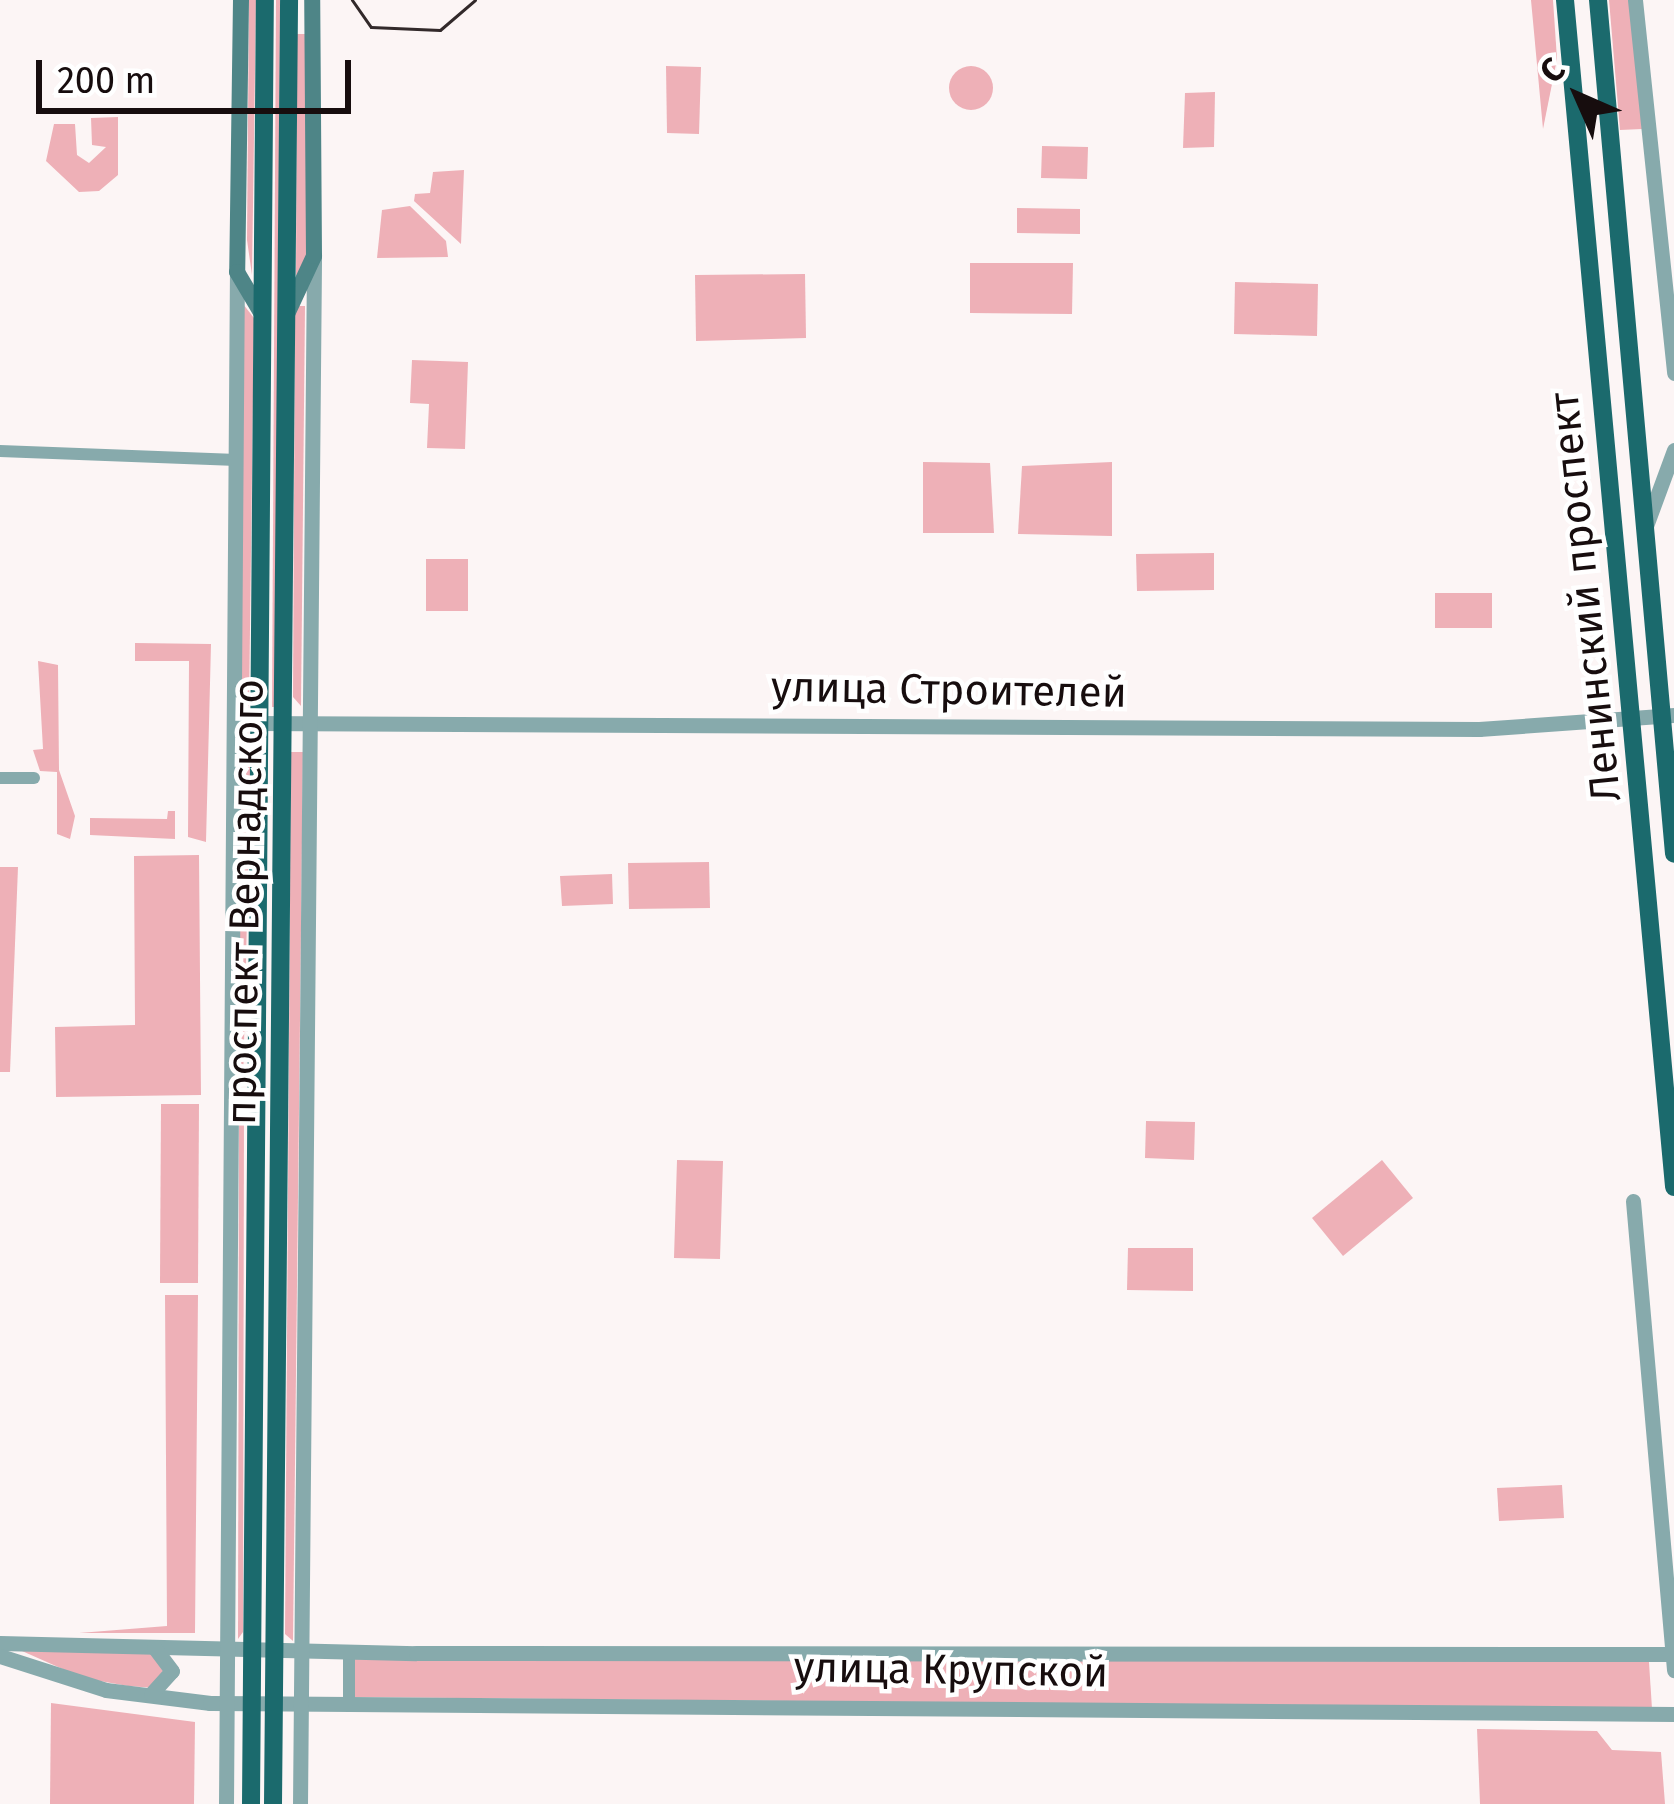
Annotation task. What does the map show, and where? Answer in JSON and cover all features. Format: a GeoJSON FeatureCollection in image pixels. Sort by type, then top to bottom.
{"type":"FeatureCollection","features":[{"type":"Feature","properties":{"kind":"main road"},"geometry":{"type":"LineString","coordinates":[[241,0],[237,272],[263,316]]}},
{"type":"Feature","properties":{"kind":"main road","name":"проспект Вернадского"},"geometry":{"type":"LineString","coordinates":[[265,0],[258,1076],[264,1650],[274,1702],[273,1804]]}},
{"type":"Feature","properties":{"kind":"main road","name":"проспект Вернадского"},"geometry":{"type":"LineString","coordinates":[[251,1804],[253,1702],[264,1650],[282,724],[289,0]]}},
{"type":"Feature","properties":{"kind":"main road"},"geometry":{"type":"LineString","coordinates":[[286,315],[314,256],[312,0]]}},
{"type":"Feature","properties":{"kind":"main road","name":"Ленинский проспект"},"geometry":{"type":"LineString","coordinates":[[1565,0],[1674,1187]]}},
{"type":"Feature","properties":{"kind":"main road","name":"Ленинский проспект"},"geometry":{"type":"LineString","coordinates":[[1598,0],[1645,529],[1668,716],[1674,854]]}},
{"type":"Feature","properties":{"kind":"street"},"geometry":{"type":"LineString","coordinates":[[1635,0],[1674,373]]}},
{"type":"Feature","properties":{"kind":"street"},"geometry":{"type":"LineString","coordinates":[[300,1804],[314,256]]}},
{"type":"Feature","properties":{"kind":"street"},"geometry":{"type":"LineString","coordinates":[[226,1804],[237,272]]}},
{"type":"Feature","properties":{"kind":"street"},"geometry":{"type":"LineString","coordinates":[[1645,529],[1674,450]]}},
{"type":"Feature","properties":{"kind":"street"},"geometry":{"type":"LineString","coordinates":[[0,451],[237,460]]}},
{"type":"Feature","properties":{"kind":"street","name":"улица Строителей"},"geometry":{"type":"LineString","coordinates":[[235,723],[1479,729],[1668,716]]}},
{"type":"Feature","properties":{"kind":"street"},"geometry":{"type":"LineString","coordinates":[[0,778],[34,778]]}},
{"type":"Feature","properties":{"kind":"street"},"geometry":{"type":"LineString","coordinates":[[232,1107],[258,1076]]}},
{"type":"Feature","properties":{"kind":"street"},"geometry":{"type":"LineString","coordinates":[[1633,1201],[1674,1670]]}},
{"type":"Feature","properties":{"kind":"street","name":"улица Крупской"},"geometry":{"type":"LineString","coordinates":[[0,1642],[349,1652],[1673,1654]]}},
{"type":"Feature","properties":{"kind":"street"},"geometry":{"type":"LineString","coordinates":[[148,1695],[172,1672],[168,1656],[153,1646]]}},
{"type":"Feature","properties":{"kind":"street"},"geometry":{"type":"LineString","coordinates":[[349,1652],[349,1702]]}},
{"type":"Feature","properties":{"kind":"street","name":"улица Крупской"},"geometry":{"type":"LineString","coordinates":[[0,1656],[74,1682],[226,1703],[1674,1714]]}},
{"type":"Feature","properties":{"kind":"shaded area"},"geometry":{"type":"Polygon","coordinates":[[[249,0],[256,0],[252,275],[247,240],[249,0]]]}},
{"type":"Feature","properties":{"kind":"shaded area"},"geometry":{"type":"Polygon","coordinates":[[[276,0],[280,0],[276,707],[272,707],[276,0]]]}},
{"type":"Feature","properties":{"kind":"shaded area"},"geometry":{"type":"Polygon","coordinates":[[[1531,0],[1553,0],[1557,59],[1543,129],[1531,0]]]}},
{"type":"Feature","properties":{"kind":"shaded area"},"geometry":{"type":"Polygon","coordinates":[[[1609,0],[1631,0],[1642,129],[1620,130],[1609,0]]]}},
{"type":"Feature","properties":{"kind":"shaded area"},"geometry":{"type":"Polygon","coordinates":[[[297,34],[308,34],[307,257],[296,276],[297,34]]]}},
{"type":"Feature","properties":{"kind":"shaded area"},"geometry":{"type":"Polygon","coordinates":[[[666,66],[701,67],[699,134],[667,133],[666,66]]]}},
{"type":"Feature","properties":{"kind":"shaded area"},"geometry":{"type":"Polygon","coordinates":[[[971,66],[986,73],[993,88],[986,103],[971,110],[956,103],[949,88],[956,73],[971,66]]]}},
{"type":"Feature","properties":{"kind":"shaded area"},"geometry":{"type":"Polygon","coordinates":[[[1215,92],[1214,147],[1183,148],[1185,93],[1215,92]]]}},
{"type":"Feature","properties":{"kind":"shaded area"},"geometry":{"type":"Polygon","coordinates":[[[118,117],[118,175],[99,191],[79,192],[46,161],[54,124],[75,124],[77,155],[89,163],[106,147],[92,145],[91,118],[118,117]]]}},
{"type":"Feature","properties":{"kind":"shaded area"},"geometry":{"type":"Polygon","coordinates":[[[1042,146],[1088,147],[1087,179],[1041,178],[1042,146]]]}},
{"type":"Feature","properties":{"kind":"shaded area"},"geometry":{"type":"Polygon","coordinates":[[[464,170],[461,244],[414,201],[415,194],[430,193],[433,172],[464,170]]]}},
{"type":"Feature","properties":{"kind":"shaded area"},"geometry":{"type":"Polygon","coordinates":[[[410,206],[446,241],[448,257],[377,258],[382,210],[410,206]]]}},
{"type":"Feature","properties":{"kind":"shaded area"},"geometry":{"type":"Polygon","coordinates":[[[1017,208],[1080,209],[1080,234],[1017,233],[1017,208]]]}},
{"type":"Feature","properties":{"kind":"shaded area"},"geometry":{"type":"Polygon","coordinates":[[[970,263],[1073,263],[1072,314],[970,313],[970,263]]]}},
{"type":"Feature","properties":{"kind":"shaded area"},"geometry":{"type":"Polygon","coordinates":[[[805,274],[806,338],[696,341],[695,275],[805,274]]]}},
{"type":"Feature","properties":{"kind":"shaded area"},"geometry":{"type":"Polygon","coordinates":[[[1235,282],[1318,284],[1317,336],[1234,334],[1235,282]]]}},
{"type":"Feature","properties":{"kind":"shaded area"},"geometry":{"type":"Polygon","coordinates":[[[243,304],[254,318],[249,706],[241,700],[243,304]]]}},
{"type":"Feature","properties":{"kind":"shaded area"},"geometry":{"type":"Polygon","coordinates":[[[295,306],[305,306],[301,706],[293,697],[295,306]]]}},
{"type":"Feature","properties":{"kind":"shaded area"},"geometry":{"type":"Polygon","coordinates":[[[412,360],[468,362],[465,449],[427,448],[429,404],[410,403],[412,360]]]}},
{"type":"Feature","properties":{"kind":"shaded area"},"geometry":{"type":"Polygon","coordinates":[[[923,462],[990,463],[994,533],[923,533],[923,462]]]}},
{"type":"Feature","properties":{"kind":"shaded area"},"geometry":{"type":"Polygon","coordinates":[[[1112,462],[1112,536],[1018,534],[1022,466],[1112,462]]]}},
{"type":"Feature","properties":{"kind":"shaded area"},"geometry":{"type":"Polygon","coordinates":[[[1214,553],[1214,590],[1137,591],[1136,554],[1214,553]]]}},
{"type":"Feature","properties":{"kind":"shaded area"},"geometry":{"type":"Polygon","coordinates":[[[426,559],[468,559],[468,611],[426,611],[426,559]]]}},
{"type":"Feature","properties":{"kind":"shaded area"},"geometry":{"type":"Polygon","coordinates":[[[1435,593],[1492,593],[1492,628],[1435,628],[1435,593]]]}},
{"type":"Feature","properties":{"kind":"shaded area"},"geometry":{"type":"Polygon","coordinates":[[[135,643],[211,644],[206,842],[188,837],[189,661],[135,661],[135,643]]]}},
{"type":"Feature","properties":{"kind":"shaded area"},"geometry":{"type":"Polygon","coordinates":[[[38,661],[58,665],[59,770],[75,816],[70,839],[57,834],[57,772],[40,771],[33,750],[43,749],[38,661]]]}},
{"type":"Feature","properties":{"kind":"shaded area"},"geometry":{"type":"Polygon","coordinates":[[[242,751],[251,751],[243,1085],[238,1079],[242,751]]]}},
{"type":"Feature","properties":{"kind":"shaded area"},"geometry":{"type":"Polygon","coordinates":[[[291,752],[303,752],[293,1641],[285,1634],[291,752]]]}},
{"type":"Feature","properties":{"kind":"shaded area"},"geometry":{"type":"Polygon","coordinates":[[[168,811],[175,811],[175,839],[90,835],[90,818],[167,819],[168,811]]]}},
{"type":"Feature","properties":{"kind":"shaded area"},"geometry":{"type":"Polygon","coordinates":[[[199,855],[201,1095],[56,1097],[55,1027],[135,1025],[134,856],[199,855]]]}},
{"type":"Feature","properties":{"kind":"shaded area"},"geometry":{"type":"Polygon","coordinates":[[[709,862],[710,908],[629,909],[628,863],[709,862]]]}},
{"type":"Feature","properties":{"kind":"shaded area"},"geometry":{"type":"Polygon","coordinates":[[[0,867],[18,867],[10,1072],[0,1072],[0,867]]]}},
{"type":"Feature","properties":{"kind":"shaded area"},"geometry":{"type":"Polygon","coordinates":[[[612,874],[613,904],[562,906],[560,876],[612,874]]]}},
{"type":"Feature","properties":{"kind":"shaded area"},"geometry":{"type":"Polygon","coordinates":[[[161,1104],[199,1104],[198,1283],[160,1283],[161,1104]]]}},
{"type":"Feature","properties":{"kind":"shaded area"},"geometry":{"type":"Polygon","coordinates":[[[244,1104],[243,1632],[238,1639],[239,1110],[244,1104]]]}},
{"type":"Feature","properties":{"kind":"shaded area"},"geometry":{"type":"Polygon","coordinates":[[[1146,1121],[1195,1122],[1194,1160],[1145,1158],[1146,1121]]]}},
{"type":"Feature","properties":{"kind":"shaded area"},"geometry":{"type":"Polygon","coordinates":[[[677,1160],[723,1161],[720,1259],[674,1258],[677,1160]]]}},
{"type":"Feature","properties":{"kind":"shaded area"},"geometry":{"type":"Polygon","coordinates":[[[1382,1160],[1413,1198],[1343,1256],[1312,1218],[1382,1160]]]}},
{"type":"Feature","properties":{"kind":"shaded area"},"geometry":{"type":"Polygon","coordinates":[[[1128,1248],[1193,1248],[1193,1291],[1127,1290],[1128,1248]]]}},
{"type":"Feature","properties":{"kind":"shaded area"},"geometry":{"type":"Polygon","coordinates":[[[165,1295],[198,1295],[195,1633],[79,1633],[167,1626],[165,1295]]]}},
{"type":"Feature","properties":{"kind":"shaded area"},"geometry":{"type":"Polygon","coordinates":[[[1562,1485],[1564,1518],[1499,1521],[1497,1488],[1562,1485]]]}},
{"type":"Feature","properties":{"kind":"shaded area"},"geometry":{"type":"Polygon","coordinates":[[[22,1651],[148,1652],[166,1664],[155,1688],[128,1686],[83,1678],[22,1651]]]}},
{"type":"Feature","properties":{"kind":"shaded area"},"geometry":{"type":"Polygon","coordinates":[[[353,1655],[1649,1662],[1652,1709],[353,1697],[353,1655]]]}},
{"type":"Feature","properties":{"kind":"shaded area"},"geometry":{"type":"Polygon","coordinates":[[[51,1703],[195,1722],[194,1804],[50,1804],[51,1703]]]}},
{"type":"Feature","properties":{"kind":"shaded area"},"geometry":{"type":"Polygon","coordinates":[[[1477,1729],[1597,1731],[1612,1750],[1661,1752],[1665,1804],[1480,1804],[1477,1729]]]}},
{"type":"Feature","properties":{"kind":"tram line"},"geometry":{"type":"LineString","coordinates":[[352,0],[371,27],[440,30],[475,0]]}}]}
